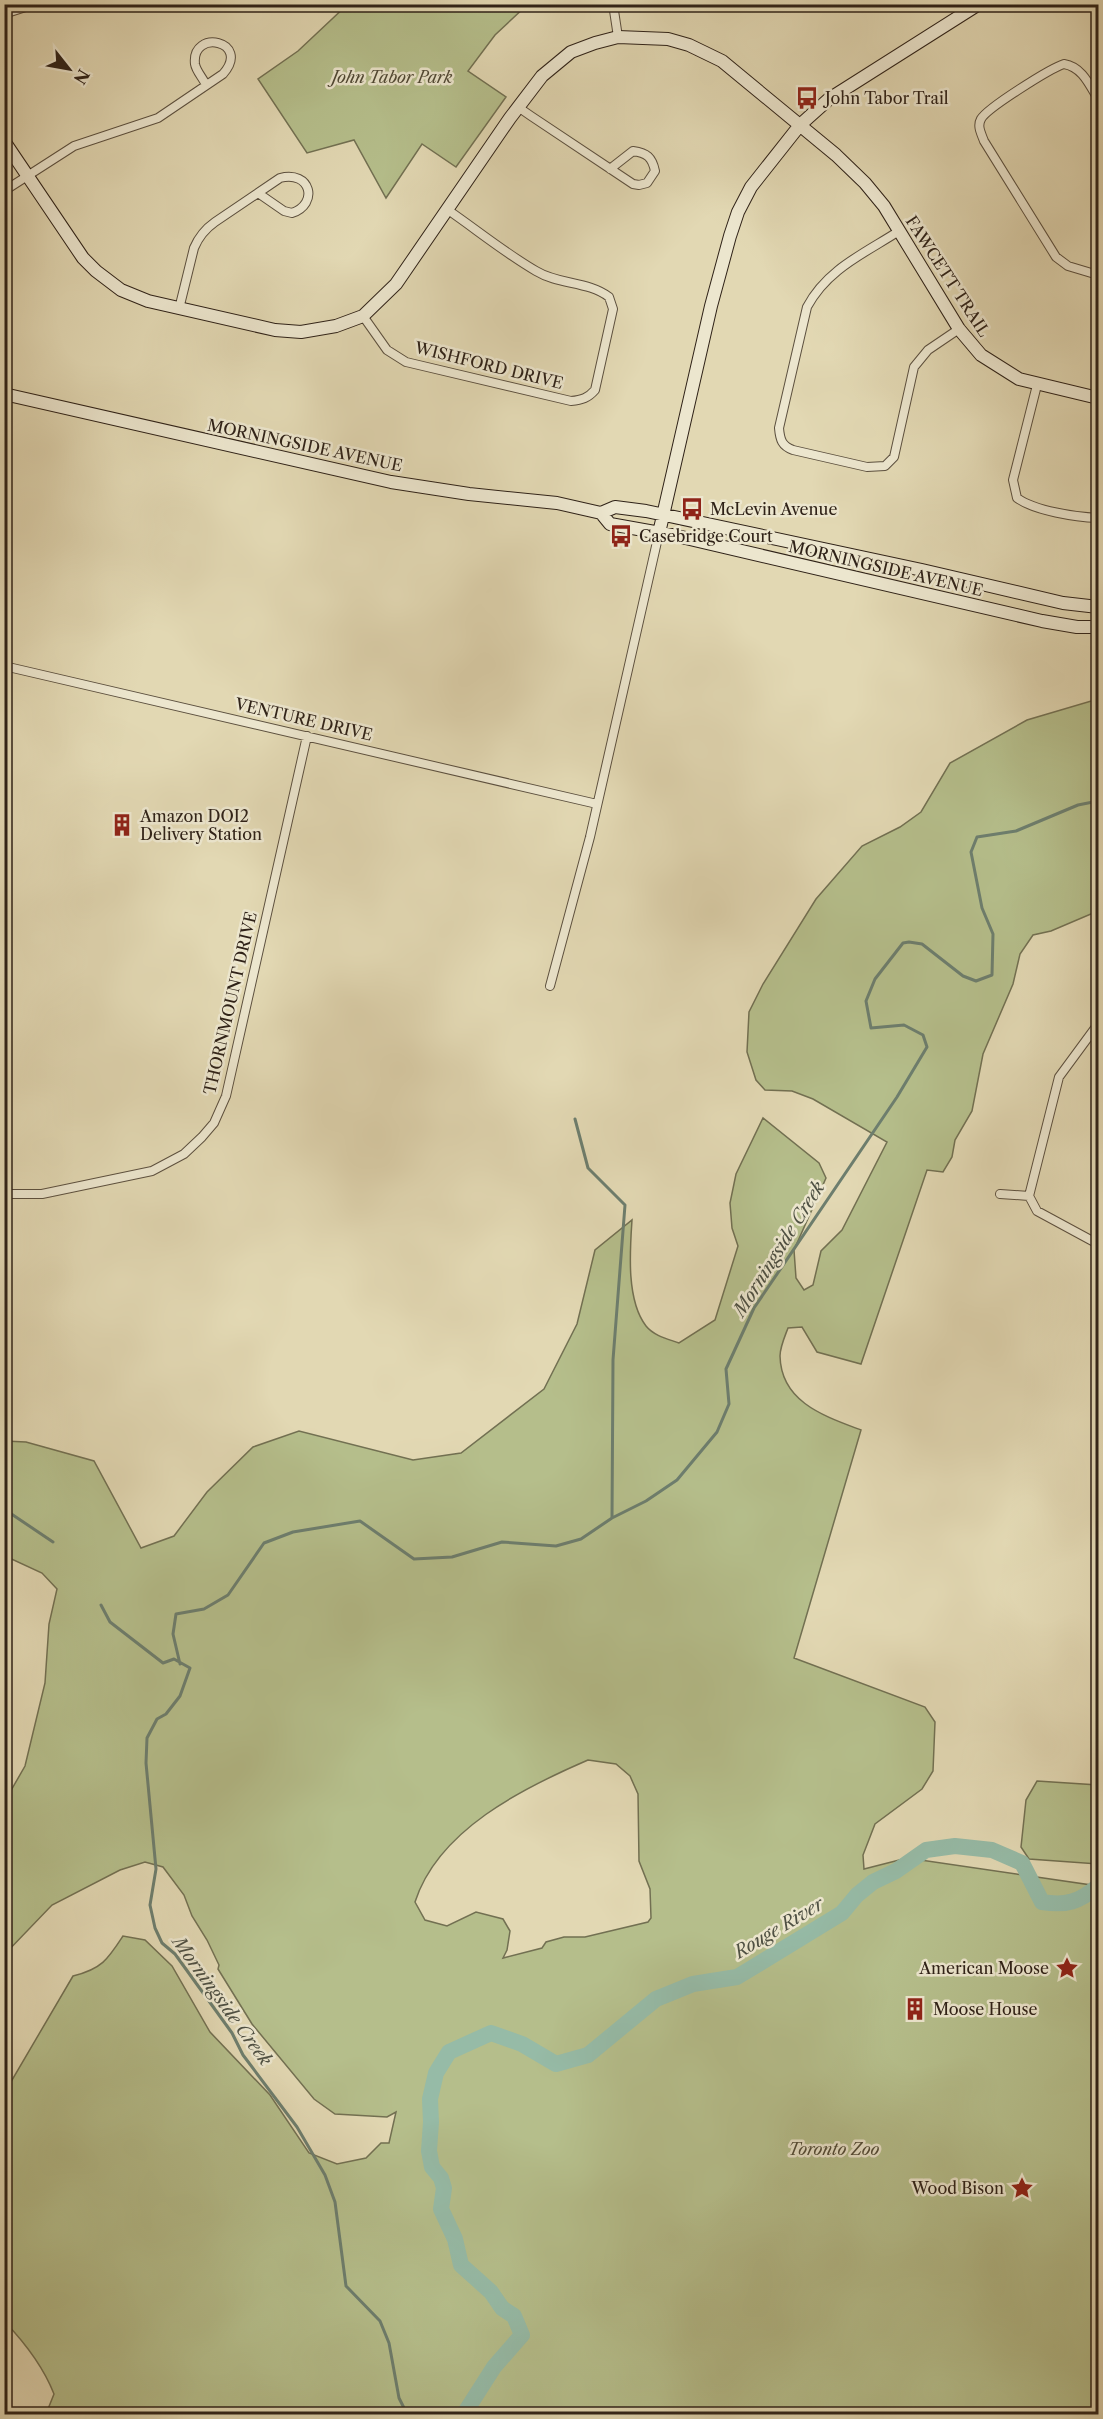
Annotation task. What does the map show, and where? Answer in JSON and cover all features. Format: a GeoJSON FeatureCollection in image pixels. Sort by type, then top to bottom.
{"type":"FeatureCollection","features":[{"type":"Feature","properties":{"kind":"street"},"geometry":{"type":"LineString","coordinates":[[4,14],[35,4]]}},
{"type":"Feature","properties":{"kind":"street"},"geometry":{"type":"LineString","coordinates":[[613,4],[618,37]]}},
{"type":"Feature","properties":{"kind":"street"},"geometry":{"type":"LineString","coordinates":[[550,986],[590,837],[711,306],[735,220],[752,187],[800,125],[850,84],[979,4]]}},
{"type":"Feature","properties":{"kind":"street"},"geometry":{"type":"LineString","coordinates":[[4,141],[83,258],[121,290],[148,302],[275,330],[301,332],[336,326],[363,316],[383,299],[396,284],[542,76],[571,52],[618,37],[668,39],[705,52],[737,72],[800,125]]}},
{"type":"Feature","properties":{"kind":"street"},"geometry":{"type":"LineString","coordinates":[[4,191],[74,146],[158,117],[223,74],[231,61],[227,49],[217,41],[211,41],[203,46],[195,59],[196,68],[206,85]]}},
{"type":"Feature","properties":{"kind":"street"},"geometry":{"type":"LineString","coordinates":[[1098,99],[1085,76],[1071,65],[1064,64],[990,109],[980,121],[979,130],[1056,256],[1068,266],[1098,275]]}},
{"type":"Feature","properties":{"kind":"street"},"geometry":{"type":"LineString","coordinates":[[518,108],[610,169],[639,185],[647,183],[655,171],[652,160],[644,153],[633,151],[610,169]]}},
{"type":"Feature","properties":{"kind":"street","name":"FAWCETT TRAIL"},"geometry":{"type":"LineString","coordinates":[[800,125],[865,183],[884,206],[959,329],[981,355],[1019,379],[1098,398]]}},
{"type":"Feature","properties":{"kind":"street"},"geometry":{"type":"LineString","coordinates":[[179,309],[198,238],[215,222],[280,178],[292,176],[305,183],[308,193],[305,204],[292,213],[279,208],[258,193]]}},
{"type":"Feature","properties":{"kind":"street","name":"WISHFORD DRIVE"},"geometry":{"type":"LineString","coordinates":[[363,316],[387,350],[406,362],[571,401],[581,400],[595,390],[613,309],[609,297],[596,288],[556,280],[535,271],[448,210]]}},
{"type":"Feature","properties":{"kind":"street"},"geometry":{"type":"LineString","coordinates":[[899,231],[833,272],[814,293],[807,307],[779,428],[780,440],[784,446],[793,450],[875,469],[885,466],[894,457],[914,367],[928,350],[959,329]]}},
{"type":"Feature","properties":{"kind":"street"},"geometry":{"type":"LineString","coordinates":[[1037,385],[1013,480],[1017,498],[1027,504],[1098,518]]}},
{"type":"Feature","properties":{"kind":"street","name":"MORNINGSIDE AVENUE"},"geometry":{"type":"LineString","coordinates":[[4,394],[391,482],[469,494],[557,503],[601,513],[615,507],[663,514],[1063,603],[1098,607]]}},
{"type":"Feature","properties":{"kind":"street","name":"MORNINGSIDE AVENUE"},"geometry":{"type":"LineString","coordinates":[[601,513],[610,524],[659,533],[1042,621],[1077,627],[1098,627]]}},
{"type":"Feature","properties":{"kind":"street","name":"VENTURE DRIVE"},"geometry":{"type":"LineString","coordinates":[[4,666],[597,804]]}},
{"type":"Feature","properties":{"kind":"street","name":"THORNMOUNT DRIVE"},"geometry":{"type":"LineString","coordinates":[[4,1194],[42,1194],[152,1171],[184,1154],[214,1123],[226,1096],[307,735]]}},
{"type":"Feature","properties":{"kind":"street"},"geometry":{"type":"LineString","coordinates":[[1098,1024],[1059,1077],[1029,1196],[1037,1211],[1098,1244]]}},
{"type":"Feature","properties":{"kind":"street"},"geometry":{"type":"LineString","coordinates":[[1000,1194],[1029,1196]]}},
{"type":"Feature","properties":{"kind":"green space","name":"John Tabor Park"},"geometry":{"type":"Polygon","coordinates":[[[348,4],[527,5],[495,35],[468,71],[506,97],[456,167],[422,144],[386,198],[354,140],[307,153],[258,79],[298,51],[348,4]]]}},
{"type":"Feature","properties":{"kind":"green space","name":"Toronto Zoo"},"geometry":{"type":"Polygon","coordinates":[[[1098,699],[1098,911],[1051,931],[1033,935],[1020,954],[1013,984],[983,1054],[972,1111],[955,1140],[952,1157],[943,1172],[927,1170],[861,1364],[817,1352],[802,1327],[788,1328],[780,1356],[782,1372],[796,1396],[819,1413],[861,1430],[794,1658],[925,1707],[935,1722],[933,1771],[922,1789],[875,1824],[863,1855],[864,1869],[907,1858],[1098,1886],[1098,2414],[46,2414],[54,2394],[50,2384],[33,2356],[5,2322],[5,2092],[73,1976],[91,1970],[103,1962],[123,1936],[145,1940],[172,1966],[210,2032],[270,2095],[309,2153],[337,2164],[366,2158],[381,2143],[389,2143],[396,2112],[387,2117],[335,2114],[314,2099],[252,2024],[218,1969],[219,1965],[192,1916],[184,1895],[163,1867],[145,1862],[120,1870],[52,1905],[5,1954],[5,1801],[25,1766],[45,1683],[49,1624],[57,1589],[42,1573],[5,1556],[5,1441],[26,1442],[94,1461],[141,1548],[174,1536],[207,1492],[253,1447],[299,1431],[413,1460],[461,1453],[544,1389],[577,1324],[595,1250],[632,1220],[630,1260],[632,1289],[635,1303],[646,1326],[657,1335],[679,1343],[715,1320],[738,1246],[732,1228],[730,1203],[736,1174],[763,1118],[819,1163],[826,1178],[794,1250],[796,1278],[804,1290],[813,1285],[821,1251],[842,1230],[887,1142],[813,1099],[792,1091],[765,1090],[756,1080],[747,1052],[749,1012],[763,984],[816,899],[862,846],[900,827],[921,812],[950,763],[1027,720],[1098,699]],[[588,1760],[537,1784],[486,1814],[443,1853],[426,1876],[415,1902],[425,1920],[447,1926],[476,1912],[503,1919],[510,1931],[507,1950],[503,1958],[542,1948],[546,1942],[564,1937],[585,1937],[648,1922],[651,1918],[650,1889],[639,1861],[638,1794],[630,1776],[616,1764],[588,1760]]]}},
{"type":"Feature","properties":{"kind":"green space"},"geometry":{"type":"Polygon","coordinates":[[[1037,1781],[1098,1785],[1098,1864],[1029,1859],[1021,1847],[1026,1800],[1037,1781]]]}},
{"type":"Feature","properties":{"kind":"waterway","name":"Morningside Creek"},"geometry":{"type":"LineString","coordinates":[[180,1664],[173,1634],[176,1614],[204,1609],[228,1595],[264,1543],[293,1532],[360,1521],[414,1559],[452,1557],[502,1542],[556,1546],[581,1539],[677,1480],[717,1432],[729,1404],[726,1369],[754,1308],[897,1097],[927,1047],[923,1035],[904,1025],[871,1028],[866,1001],[875,979],[903,943],[909,942],[922,944],[963,976],[976,981],[992,975],[993,934],[982,908],[971,852],[977,837],[1016,831],[1078,805],[1098,801]]}},
{"type":"Feature","properties":{"kind":"waterway"},"geometry":{"type":"LineString","coordinates":[[575,1119],[588,1168],[625,1205],[613,1360],[612,1518]]}},
{"type":"Feature","properties":{"kind":"waterway"},"geometry":{"type":"LineString","coordinates":[[4,1509],[53,1542]]}},
{"type":"Feature","properties":{"kind":"waterway","name":"Morningside Creek"},"geometry":{"type":"LineString","coordinates":[[101,1605],[110,1622],[163,1663],[174,1659],[190,1668],[180,1696],[166,1714],[157,1719],[147,1738],[146,1763],[156,1869],[150,1905],[155,1928],[162,1943],[175,1954],[232,2033],[243,2055],[297,2127],[325,2175],[335,2202],[346,2286],[380,2321],[389,2343],[399,2398],[407,2414]]}},
{"type":"Feature","properties":{"kind":"waterway","name":"Rouge River"},"geometry":{"type":"LineString","coordinates":[[464,2414],[494,2367],[522,2335],[514,2316],[502,2308],[491,2292],[461,2265],[455,2239],[441,2209],[444,2188],[441,2178],[432,2167],[429,2151],[430,2099],[436,2073],[449,2052],[491,2033],[522,2044],[556,2064],[588,2055],[656,1999],[693,1984],[737,1977],[842,1913],[857,1895],[873,1882],[896,1871],[926,1850],[955,1846],[992,1850],[1022,1863],[1042,1902],[1072,1902],[1098,1886]]}},
{"type":"Feature","properties":{"kind":"place","name":"John Tabor Trail"},"geometry":{"type":"Point","coordinates":[807,98]}},
{"type":"Feature","properties":{"kind":"place","name":"McLevin Avenue"},"geometry":{"type":"Point","coordinates":[692,509]}},
{"type":"Feature","properties":{"kind":"place","name":"Casebridge Court"},"geometry":{"type":"Point","coordinates":[621,536]}},
{"type":"Feature","properties":{"kind":"place","name":"Amazon DOI2 Delivery Station"},"geometry":{"type":"Point","coordinates":[122,825]}},
{"type":"Feature","properties":{"kind":"place","name":"American Moose"},"geometry":{"type":"Point","coordinates":[1067,1968]}},
{"type":"Feature","properties":{"kind":"place","name":"Moose House"},"geometry":{"type":"Point","coordinates":[915,2009]}},
{"type":"Feature","properties":{"kind":"place","name":"Wood Bison"},"geometry":{"type":"Point","coordinates":[1022,2188]}}]}
